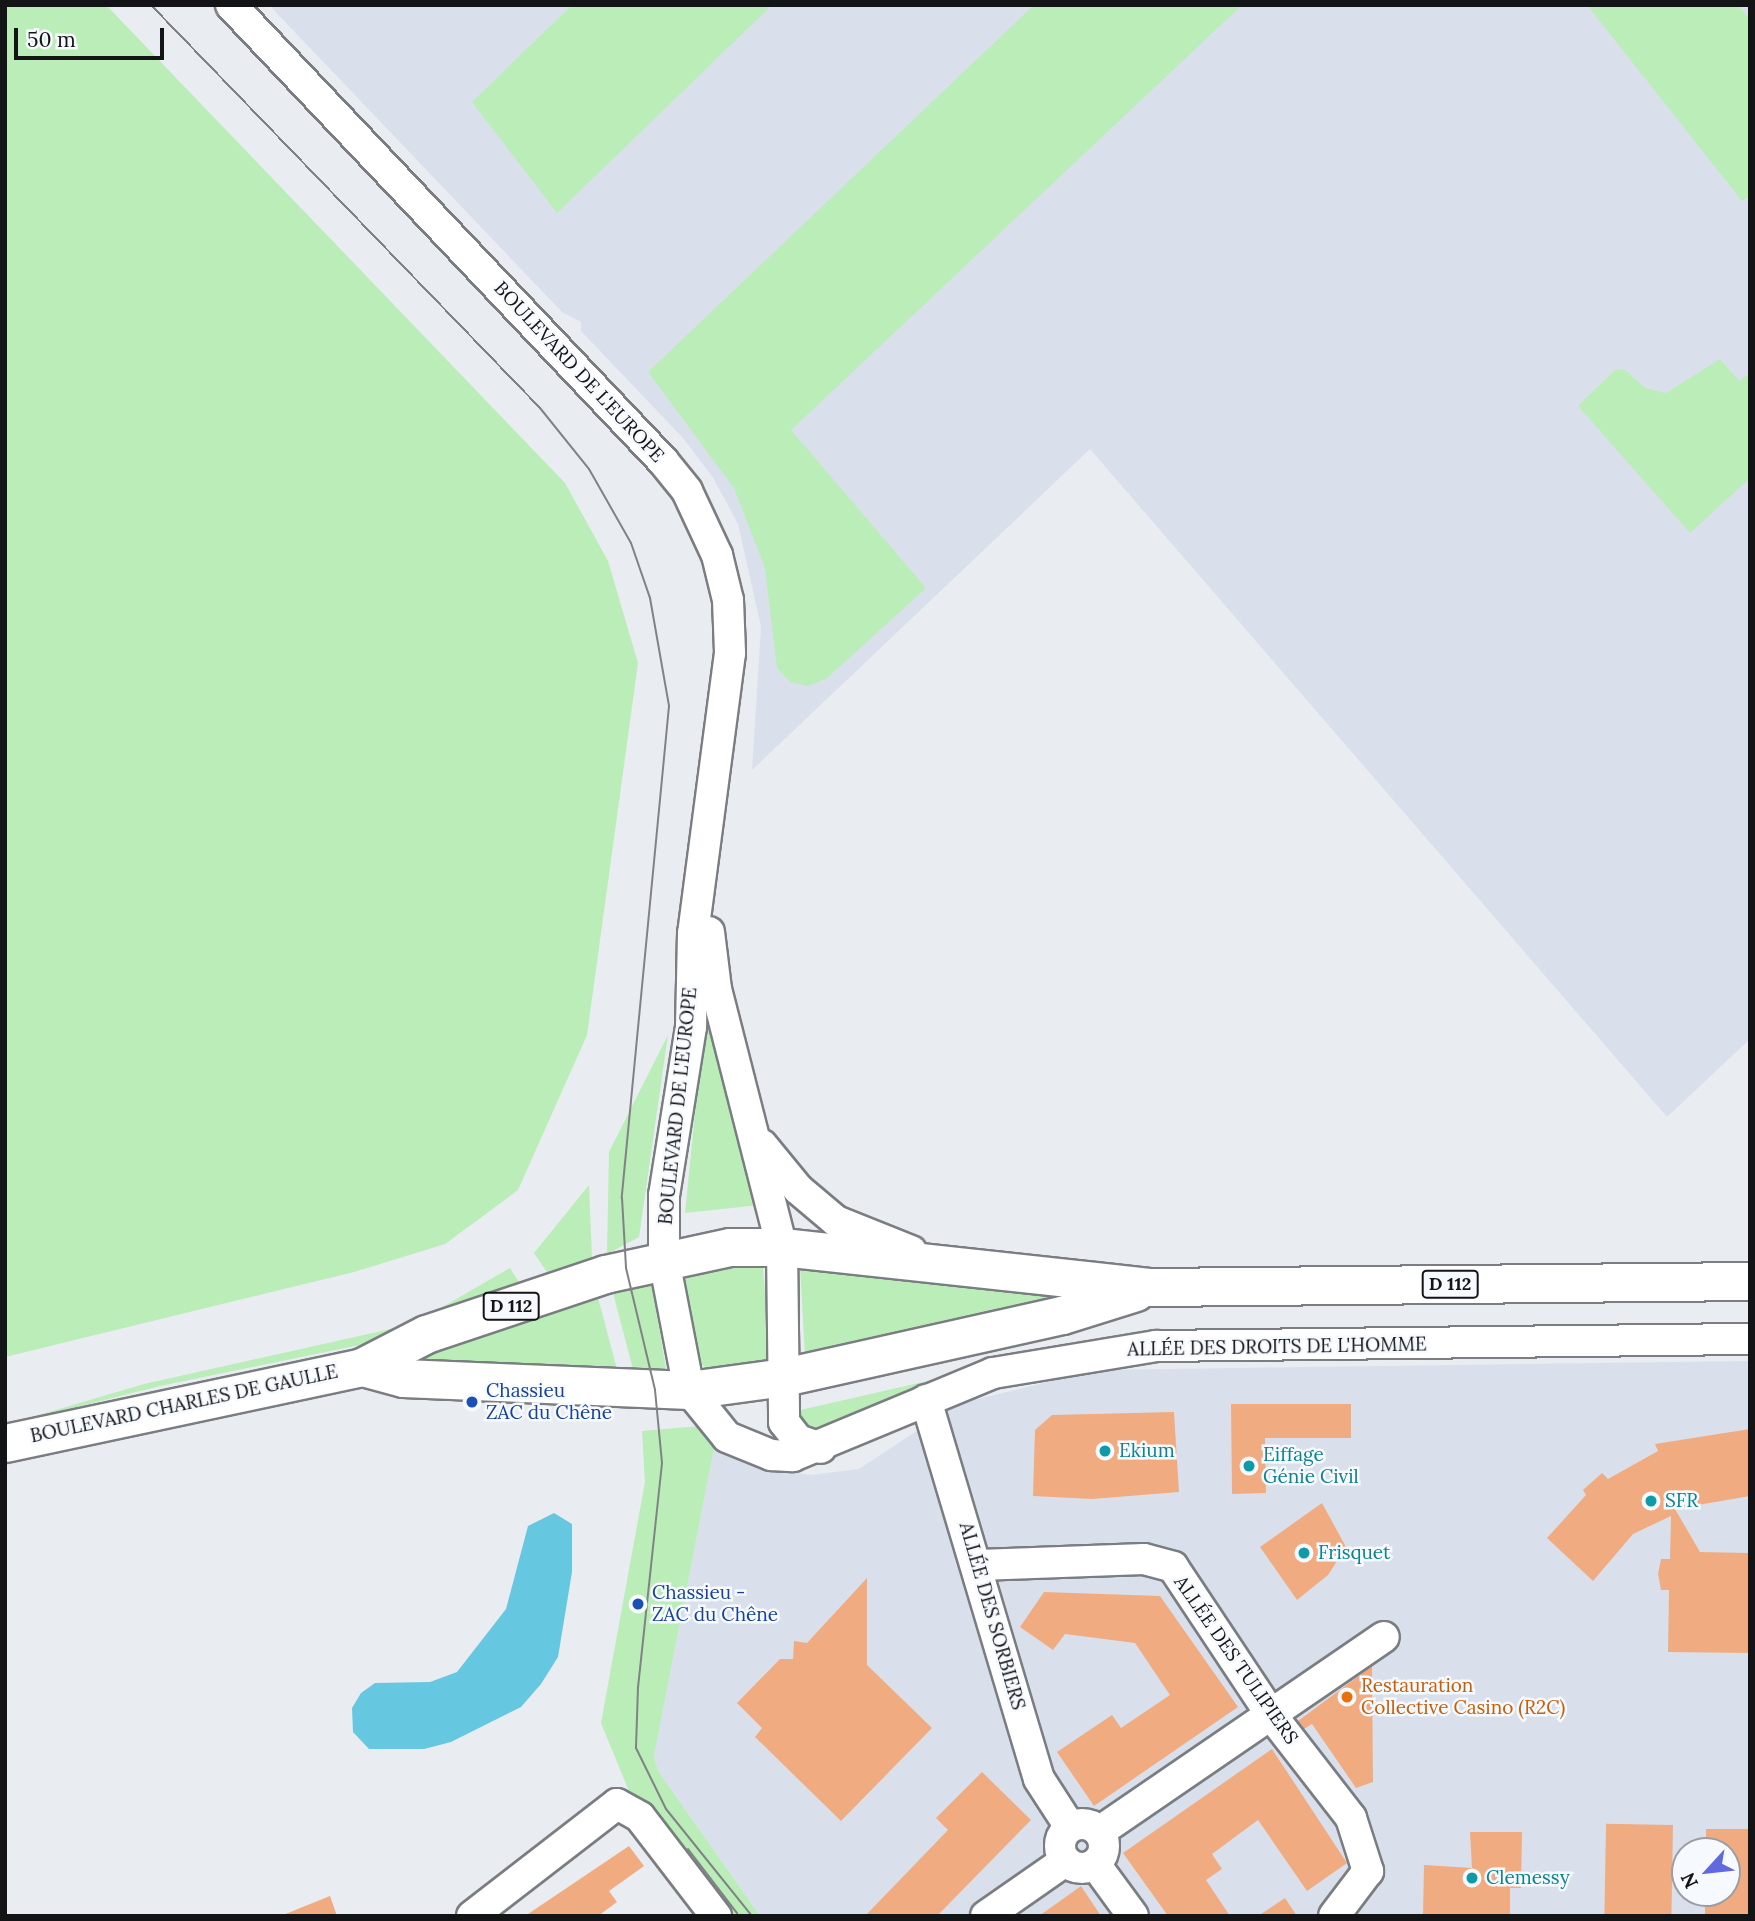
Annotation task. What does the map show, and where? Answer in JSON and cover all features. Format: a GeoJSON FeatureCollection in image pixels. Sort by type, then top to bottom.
{"type":"FeatureCollection","features":[{"type":"Feature","properties":{"kind":"main road","name":"BOULEVARD CHARLES DE GAULLE"},"geometry":{"type":"LineString","coordinates":[[5,1443],[362,1367],[426,1335],[664,1259],[730,1247],[782,1247]]}},
{"type":"Feature","properties":{"kind":"main road","name":"D 112"},"geometry":{"type":"LineString","coordinates":[[782,1247],[959,1264],[1151,1287],[1750,1281]]}},
{"type":"Feature","properties":{"kind":"main road","name":"D 112"},"geometry":{"type":"LineString","coordinates":[[784,1377],[1062,1315],[1151,1287]]}},
{"type":"Feature","properties":{"kind":"main road","name":"BOULEVARD CHARLES DE GAULLE"},"geometry":{"type":"LineString","coordinates":[[362,1367],[403,1378],[689,1390],[784,1377]]}},
{"type":"Feature","properties":{"kind":"street","name":"BOULEVARD DE L'EUROPE"},"geometry":{"type":"LineString","coordinates":[[231,5],[687,491],[717,555],[728,600],[730,653],[711,827],[693,933],[691,1027],[664,1195],[664,1259],[689,1390]]}},
{"type":"Feature","properties":{"kind":"street","name":"BOULEVARD DE L'EUROPE"},"geometry":{"type":"LineString","coordinates":[[711,827],[709,946],[782,1247],[784,1377]]}},
{"type":"Feature","properties":{"kind":"street","name":"BOULEVARD DE L'EUROPE"},"geometry":{"type":"LineString","coordinates":[[755,1133],[798,1189],[836,1221],[887,1244],[959,1264]]}},
{"type":"Feature","properties":{"kind":"street","name":"ALLÉE DES DROITS DE L'HOMME"},"geometry":{"type":"LineString","coordinates":[[689,1390],[727,1437],[745,1447],[793,1456],[821,1448],[993,1373],[1156,1346],[1750,1339]]}},
{"type":"Feature","properties":{"kind":"street"},"geometry":{"type":"LineString","coordinates":[[784,1377],[781,1405],[789,1432],[821,1448]]}},
{"type":"Feature","properties":{"kind":"street","name":"ALLÉE DES SORBIERS"},"geometry":{"type":"LineString","coordinates":[[926,1400],[979,1566],[1039,1779],[1084,1829]]}},
{"type":"Feature","properties":{"kind":"street","name":"ALLÉE DES TULIPIERS"},"geometry":{"type":"LineString","coordinates":[[979,1566],[1143,1559],[1172,1567],[1272,1716],[1351,1818],[1368,1871],[1335,1916]]}},
{"type":"Feature","properties":{"kind":"street"},"geometry":{"type":"LineString","coordinates":[[1095,1864],[1076,1867],[1065,1861],[1059,1847],[1084,1829],[1272,1716],[1384,1637]]}},
{"type":"Feature","properties":{"kind":"street"},"geometry":{"type":"LineString","coordinates":[[472,1916],[617,1804],[640,1817],[716,1916]]}},
{"type":"Feature","properties":{"kind":"street"},"geometry":{"type":"LineString","coordinates":[[1084,1829],[1104,1849],[1095,1864]]}},
{"type":"Feature","properties":{"kind":"street"},"geometry":{"type":"LineString","coordinates":[[986,1916],[1065,1861]]}},
{"type":"Feature","properties":{"kind":"street"},"geometry":{"type":"LineString","coordinates":[[1095,1864],[1133,1916]]}},
{"type":"Feature","properties":{"kind":"shaded area"},"geometry":{"type":"Polygon","coordinates":[[[269,5],[1750,5],[1750,1039],[1667,1117],[1090,449],[752,770],[761,627],[738,524],[712,476],[682,437],[581,331],[581,322],[562,312],[269,5]]]}},
{"type":"Feature","properties":{"kind":"shaded area"},"geometry":{"type":"Polygon","coordinates":[[[1750,1361],[1750,1916],[760,1916],[658,1771],[654,1756],[714,1448],[767,1469],[811,1475],[859,1469],[958,1404],[1097,1370],[1750,1361]]]}},
{"type":"Feature","properties":{"kind":"green space"},"geometry":{"type":"Polygon","coordinates":[[[5,5],[106,5],[565,483],[608,561],[638,663],[587,1035],[518,1190],[445,1244],[354,1272],[5,1357],[5,5]]]}},
{"type":"Feature","properties":{"kind":"green space"},"geometry":{"type":"Polygon","coordinates":[[[572,5],[772,5],[557,213],[472,102],[572,5]]]}},
{"type":"Feature","properties":{"kind":"green space"},"geometry":{"type":"Polygon","coordinates":[[[1034,5],[1242,5],[791,430],[926,588],[826,679],[808,686],[790,682],[777,668],[765,568],[734,488],[648,372],[1034,5]]]}},
{"type":"Feature","properties":{"kind":"green space"},"geometry":{"type":"Polygon","coordinates":[[[1587,5],[1738,5],[1750,20],[1750,196],[1742,201],[1587,5]]]}},
{"type":"Feature","properties":{"kind":"green space"},"geometry":{"type":"Polygon","coordinates":[[[1720,359],[1739,381],[1750,373],[1750,478],[1690,533],[1578,406],[1615,370],[1624,369],[1645,388],[1666,393],[1720,359]]]}},
{"type":"Feature","properties":{"kind":"green space"},"geometry":{"type":"Polygon","coordinates":[[[709,1030],[721,1050],[759,1205],[685,1213],[703,1034],[709,1030]]]}},
{"type":"Feature","properties":{"kind":"green space"},"geometry":{"type":"Polygon","coordinates":[[[668,1035],[639,1237],[607,1254],[609,1152],[668,1035]]]}},
{"type":"Feature","properties":{"kind":"green space"},"geometry":{"type":"Polygon","coordinates":[[[589,1185],[592,1259],[547,1272],[534,1253],[589,1185]]]}},
{"type":"Feature","properties":{"kind":"green space"},"geometry":{"type":"Polygon","coordinates":[[[700,1265],[763,1268],[770,1354],[761,1365],[710,1371],[699,1362],[684,1280],[700,1265]]]}},
{"type":"Feature","properties":{"kind":"green space"},"geometry":{"type":"Polygon","coordinates":[[[800,1265],[1071,1295],[805,1356],[800,1265]]]}},
{"type":"Feature","properties":{"kind":"green space"},"geometry":{"type":"Polygon","coordinates":[[[510,1268],[522,1287],[374,1342],[160,1386],[5,1425],[144,1384],[413,1324],[510,1268]]]}},
{"type":"Feature","properties":{"kind":"green space"},"geometry":{"type":"Polygon","coordinates":[[[651,1281],[666,1369],[634,1373],[612,1289],[651,1281]]]}},
{"type":"Feature","properties":{"kind":"green space"},"geometry":{"type":"Polygon","coordinates":[[[597,1294],[618,1373],[398,1367],[395,1358],[597,1294]]]}},
{"type":"Feature","properties":{"kind":"green space"},"geometry":{"type":"Polygon","coordinates":[[[954,1375],[822,1434],[805,1432],[796,1411],[954,1375]]]}},
{"type":"Feature","properties":{"kind":"green space"},"geometry":{"type":"Polygon","coordinates":[[[700,1426],[714,1448],[654,1756],[658,1771],[760,1916],[727,1916],[631,1796],[601,1723],[645,1482],[642,1431],[700,1426]]]}},
{"type":"Feature","properties":{"kind":"water"},"geometry":{"type":"Polygon","coordinates":[[[554,1513],[572,1524],[572,1572],[558,1657],[541,1684],[521,1707],[451,1742],[424,1749],[369,1749],[353,1732],[352,1708],[361,1693],[375,1683],[430,1682],[457,1672],[506,1609],[528,1526],[554,1513]]]}},
{"type":"Feature","properties":{"kind":"building","name":"Eiffage Génie Civil"},"geometry":{"type":"Polygon","coordinates":[[[1231,1404],[1351,1404],[1351,1438],[1265,1438],[1266,1493],[1232,1494],[1231,1404]]]}},
{"type":"Feature","properties":{"kind":"building","name":"Ekium"},"geometry":{"type":"Polygon","coordinates":[[[1174,1412],[1179,1492],[1092,1499],[1033,1496],[1035,1430],[1052,1415],[1174,1412]]]}},
{"type":"Feature","properties":{"kind":"building"},"geometry":{"type":"Polygon","coordinates":[[[1750,1429],[1750,1496],[1675,1509],[1700,1552],[1750,1553],[1750,1653],[1668,1652],[1669,1590],[1661,1590],[1658,1574],[1661,1559],[1670,1559],[1671,1516],[1633,1534],[1593,1581],[1547,1538],[1586,1495],[1583,1490],[1602,1473],[1608,1479],[1658,1451],[1655,1444],[1750,1429]]]}},
{"type":"Feature","properties":{"kind":"building","name":"Frisquet"},"geometry":{"type":"Polygon","coordinates":[[[1322,1503],[1346,1547],[1328,1575],[1297,1600],[1260,1547],[1322,1503]]]}},
{"type":"Feature","properties":{"kind":"building"},"geometry":{"type":"Polygon","coordinates":[[[867,1578],[867,1665],[932,1728],[841,1821],[755,1737],[762,1728],[737,1703],[780,1659],[793,1659],[794,1641],[807,1643],[867,1578]]]}},
{"type":"Feature","properties":{"kind":"building"},"geometry":{"type":"Polygon","coordinates":[[[1044,1592],[1160,1596],[1238,1707],[1094,1806],[1057,1752],[1112,1715],[1121,1728],[1170,1695],[1135,1643],[1065,1634],[1053,1650],[1020,1627],[1044,1592]]]}},
{"type":"Feature","properties":{"kind":"building"},"geometry":{"type":"Polygon","coordinates":[[[1372,1666],[1373,1782],[1356,1788],[1312,1724],[1304,1729],[1298,1721],[1372,1666]]]}},
{"type":"Feature","properties":{"kind":"building"},"geometry":{"type":"Polygon","coordinates":[[[1272,1749],[1347,1863],[1307,1891],[1258,1820],[1212,1854],[1222,1869],[1206,1880],[1230,1916],[1168,1916],[1123,1853],[1272,1749]]]}},
{"type":"Feature","properties":{"kind":"building"},"geometry":{"type":"Polygon","coordinates":[[[982,1772],[1031,1820],[937,1916],[865,1916],[948,1830],[936,1818],[982,1772]]]}},
{"type":"Feature","properties":{"kind":"building"},"geometry":{"type":"Polygon","coordinates":[[[1606,1824],[1673,1825],[1671,1916],[1604,1915],[1606,1824]]]}},
{"type":"Feature","properties":{"kind":"building"},"geometry":{"type":"Polygon","coordinates":[[[1706,1829],[1750,1829],[1750,1916],[1705,1916],[1705,1907],[1741,1907],[1741,1837],[1706,1837],[1706,1829]]]}},
{"type":"Feature","properties":{"kind":"building","name":"Clemessy"},"geometry":{"type":"Polygon","coordinates":[[[1470,1832],[1522,1832],[1521,1888],[1510,1888],[1510,1916],[1423,1916],[1424,1865],[1472,1868],[1470,1832]]]}},
{"type":"Feature","properties":{"kind":"building"},"geometry":{"type":"Polygon","coordinates":[[[629,1846],[644,1866],[609,1891],[617,1902],[598,1916],[525,1916],[629,1846]]]}},
{"type":"Feature","properties":{"kind":"building"},"geometry":{"type":"Polygon","coordinates":[[[1081,1886],[1101,1916],[1039,1916],[1081,1886]]]}},
{"type":"Feature","properties":{"kind":"building"},"geometry":{"type":"Polygon","coordinates":[[[330,1896],[337,1916],[283,1916],[283,1915],[330,1896]]]}},
{"type":"Feature","properties":{"kind":"building"},"geometry":{"type":"Polygon","coordinates":[[[1285,1898],[1297,1916],[1258,1916],[1285,1898]]]}},
{"type":"Feature","properties":{"kind":"tram line"},"geometry":{"type":"LineString","coordinates":[[151,5],[540,408],[589,469],[631,543],[650,598],[669,706],[622,1198],[626,1268],[655,1390],[662,1463],[638,1687],[636,1748],[666,1809],[752,1916]]}},
{"type":"Feature","properties":{"kind":"tram line"},"geometry":{"type":"LineString","coordinates":[[688,1849],[737,1913]]}},
{"type":"Feature","properties":{"kind":"place","name":"Chassieu ZAC du Chêne"},"geometry":{"type":"Point","coordinates":[472,1402]}},
{"type":"Feature","properties":{"kind":"place","name":"Ekium"},"geometry":{"type":"Point","coordinates":[1105,1451]}},
{"type":"Feature","properties":{"kind":"place","name":"Eiffage Génie Civil"},"geometry":{"type":"Point","coordinates":[1249,1466]}},
{"type":"Feature","properties":{"kind":"place","name":"SFR"},"geometry":{"type":"Point","coordinates":[1651,1501]}},
{"type":"Feature","properties":{"kind":"place","name":"Frisquet"},"geometry":{"type":"Point","coordinates":[1304,1553]}},
{"type":"Feature","properties":{"kind":"place","name":"Chassieu - ZAC du Chêne"},"geometry":{"type":"Point","coordinates":[638,1604]}},
{"type":"Feature","properties":{"kind":"place","name":"Restauration Collective Casino (R2C)"},"geometry":{"type":"Point","coordinates":[1347,1697]}},
{"type":"Feature","properties":{"kind":"place","name":"Clemessy"},"geometry":{"type":"Point","coordinates":[1472,1878]}}]}
